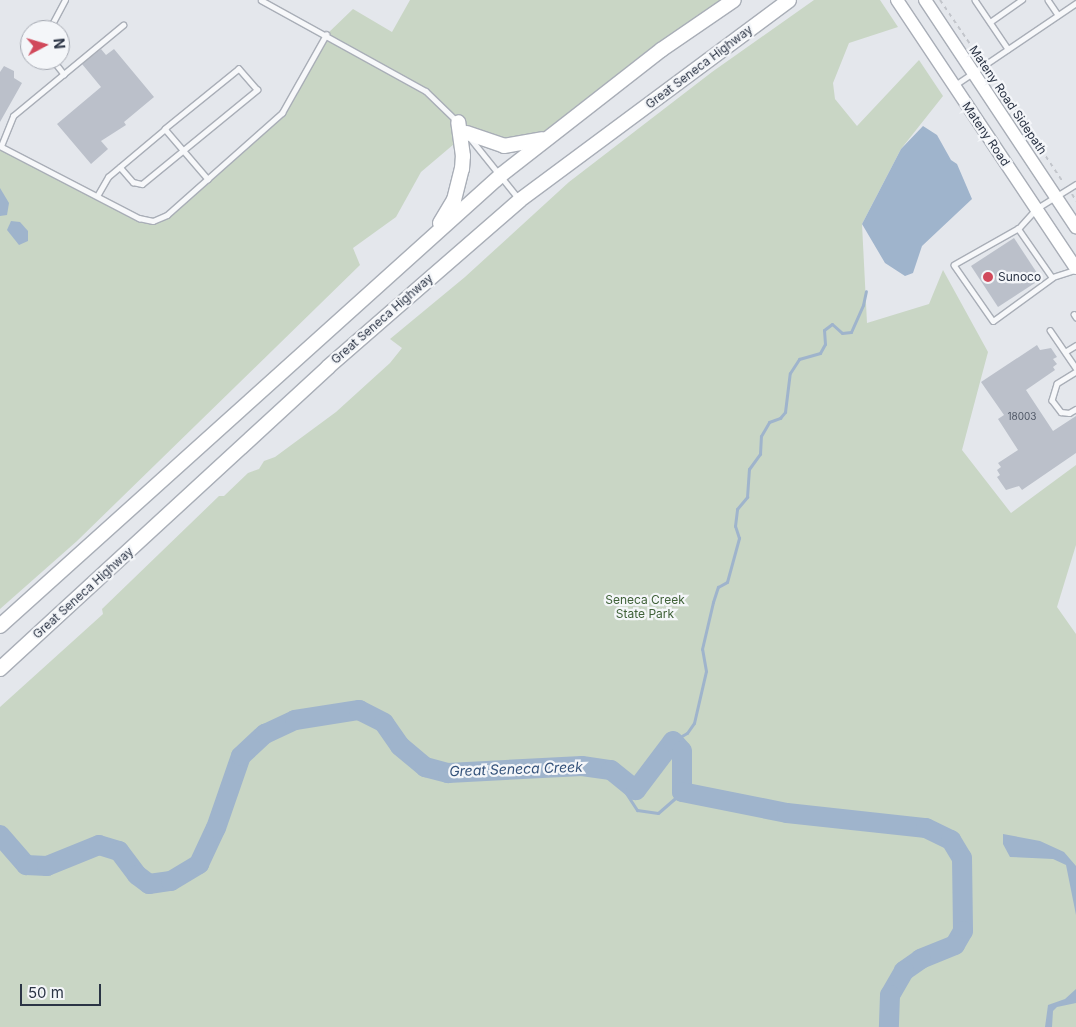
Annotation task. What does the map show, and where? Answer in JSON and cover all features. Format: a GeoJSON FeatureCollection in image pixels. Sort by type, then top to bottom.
{"type":"FeatureCollection","features":[{"type":"Feature","properties":{"kind":"main road"},"geometry":{"type":"LineString","coordinates":[[0,626],[501,175],[661,50],[734,0]]}},
{"type":"Feature","properties":{"kind":"main road","name":"Great Seneca Highway"},"geometry":{"type":"LineString","coordinates":[[0,669],[328,367],[520,200],[789,0]]}},
{"type":"Feature","properties":{"kind":"main road"},"geometry":{"type":"LineString","coordinates":[[434,235],[460,183],[464,156],[458,122]]}},
{"type":"Feature","properties":{"kind":"main road"},"geometry":{"type":"LineString","coordinates":[[467,133],[504,146],[550,136]]}},
{"type":"Feature","properties":{"kind":"street","name":"Mateny Road"},"geometry":{"type":"LineString","coordinates":[[897,0],[1076,269]]}},
{"type":"Feature","properties":{"kind":"street","name":"Mateny Road"},"geometry":{"type":"LineString","coordinates":[[925,0],[1076,227]]}},
{"type":"Feature","properties":{"kind":"lane"},"geometry":{"type":"LineString","coordinates":[[54,20],[65,0]]}},
{"type":"Feature","properties":{"kind":"lane"},"geometry":{"type":"LineString","coordinates":[[262,0],[426,91],[458,122],[520,200]]}},
{"type":"Feature","properties":{"kind":"lane"},"geometry":{"type":"LineString","coordinates":[[975,0],[1008,48]]}},
{"type":"Feature","properties":{"kind":"lane"},"geometry":{"type":"LineString","coordinates":[[990,22],[1022,0]]}},
{"type":"Feature","properties":{"kind":"lane"},"geometry":{"type":"LineString","coordinates":[[1048,0],[1058,15]]}},
{"type":"Feature","properties":{"kind":"lane"},"geometry":{"type":"LineString","coordinates":[[954,86],[1076,3]]}},
{"type":"Feature","properties":{"kind":"lane"},"geometry":{"type":"LineString","coordinates":[[123,25],[13,116],[0,146],[139,218],[153,221],[167,214],[208,180],[282,114],[326,35]]}},
{"type":"Feature","properties":{"kind":"lane"},"geometry":{"type":"LineString","coordinates":[[97,196],[108,177],[165,129],[239,69],[257,90],[142,184],[133,182],[120,167]]}},
{"type":"Feature","properties":{"kind":"lane"},"geometry":{"type":"LineString","coordinates":[[61,70],[64,74]]}},
{"type":"Feature","properties":{"kind":"lane"},"geometry":{"type":"LineString","coordinates":[[165,129],[208,180]]}},
{"type":"Feature","properties":{"kind":"lane"},"geometry":{"type":"LineString","coordinates":[[1076,184],[1036,209],[1018,229],[954,265],[993,321],[1052,278],[1076,269]]}},
{"type":"Feature","properties":{"kind":"lane"},"geometry":{"type":"LineString","coordinates":[[1018,229],[1052,278]]}},
{"type":"Feature","properties":{"kind":"lane"},"geometry":{"type":"LineString","coordinates":[[1050,330],[1076,368]]}},
{"type":"Feature","properties":{"kind":"lane"},"geometry":{"type":"LineString","coordinates":[[1065,352],[1076,345]]}},
{"type":"Feature","properties":{"kind":"lane"},"geometry":{"type":"LineString","coordinates":[[1076,372],[1057,384],[1052,400],[1061,412],[1069,414],[1076,410]]}},
{"type":"Feature","properties":{"kind":"path","name":"Mateny Road Sidepath"},"geometry":{"type":"LineString","coordinates":[[940,0],[1076,201]]}},
{"type":"Feature","properties":{"kind":"green space"},"geometry":{"type":"Polygon","coordinates":[[[410,0],[742,0],[550,136],[516,145],[467,133],[421,172],[396,217],[353,248],[360,265],[77,541],[0,609],[0,146],[139,218],[153,221],[167,215],[282,113],[326,35],[353,9],[392,32],[410,0]]]}},
{"type":"Feature","properties":{"kind":"green space","name":"Seneca Creek State Park"},"geometry":{"type":"Polygon","coordinates":[[[814,0],[880,0],[898,27],[849,43],[833,83],[835,99],[857,126],[919,60],[943,96],[901,149],[862,224],[867,323],[929,304],[943,270],[988,352],[962,450],[1011,513],[1076,465],[1076,545],[1057,607],[1076,634],[1076,1027],[0,1027],[0,707],[103,614],[102,609],[219,496],[224,496],[248,473],[259,469],[264,461],[275,457],[336,412],[390,363],[402,348],[390,339],[465,277],[569,182],[712,72],[814,0]]]}},
{"type":"Feature","properties":{"kind":"water"},"geometry":{"type":"Polygon","coordinates":[[[923,126],[937,135],[951,160],[957,164],[972,199],[922,246],[913,273],[905,276],[885,263],[862,224],[901,149],[923,126]]]}},
{"type":"Feature","properties":{"kind":"water"},"geometry":{"type":"Polygon","coordinates":[[[0,188],[9,203],[7,215],[0,216],[0,188]]]}},
{"type":"Feature","properties":{"kind":"water"},"geometry":{"type":"Polygon","coordinates":[[[11,221],[20,222],[28,231],[28,241],[19,245],[7,230],[11,221]]]}},
{"type":"Feature","properties":{"kind":"water"},"geometry":{"type":"Polygon","coordinates":[[[1003,834],[1040,841],[1064,852],[1076,866],[1076,915],[1066,865],[1053,859],[1010,857],[1003,844],[1003,834]]]}},
{"type":"Feature","properties":{"kind":"water"},"geometry":{"type":"Polygon","coordinates":[[[1076,989],[1076,1003],[1057,1007],[1053,1011],[1052,1027],[1045,1027],[1048,1005],[1065,999],[1076,989]]]}},
{"type":"Feature","properties":{"kind":"building"},"geometry":{"type":"Polygon","coordinates":[[[101,49],[106,55],[114,49],[154,97],[124,122],[126,125],[101,141],[108,149],[91,164],[57,124],[101,87],[82,64],[101,49]]]}},
{"type":"Feature","properties":{"kind":"building"},"geometry":{"type":"Polygon","coordinates":[[[4,66],[14,71],[14,78],[22,83],[0,122],[0,72],[4,66]]]}},
{"type":"Feature","properties":{"kind":"building"},"geometry":{"type":"Polygon","coordinates":[[[1014,238],[1041,279],[998,307],[971,266],[1014,238]]]}},
{"type":"Feature","properties":{"kind":"building"},"geometry":{"type":"Polygon","coordinates":[[[1037,345],[1040,350],[1051,348],[1057,357],[1053,359],[1057,364],[1053,367],[1055,370],[1026,390],[1053,431],[1076,416],[1076,453],[1022,490],[1019,486],[1006,490],[997,477],[1000,475],[997,470],[1001,467],[998,463],[1018,450],[998,419],[1004,415],[981,382],[1037,345]]]}},
{"type":"Feature","properties":{"kind":"waterway"},"geometry":{"type":"LineString","coordinates":[[673,741],[687,733],[694,723],[706,671],[702,649],[718,587],[727,582],[739,538],[735,526],[737,509],[747,497],[749,469],[760,454],[761,436],[769,422],[780,418],[785,412],[790,373],[799,359],[820,353],[825,344],[824,330],[832,324],[842,333],[851,332],[863,305],[866,291]]}},
{"type":"Feature","properties":{"kind":"waterway","name":"Great Seneca Creek"},"geometry":{"type":"LineString","coordinates":[[0,835],[26,865],[47,866],[99,845],[119,851],[137,875],[149,884],[171,881],[199,864],[216,828],[241,756],[265,734],[295,720],[359,710],[384,723],[400,746],[425,767],[448,773],[582,766],[611,770],[636,790],[673,741],[682,751],[682,792],[787,813],[926,828],[951,840],[962,858],[963,931],[955,945],[921,959],[904,971],[890,995],[889,1027]]}},
{"type":"Feature","properties":{"kind":"waterway","name":"Great Seneca Creek"},"geometry":{"type":"LineString","coordinates":[[611,770],[637,810],[658,813],[682,792]]}},
{"type":"Feature","properties":{"kind":"place","name":"Sunoco"},"geometry":{"type":"Point","coordinates":[988,277]}}]}
